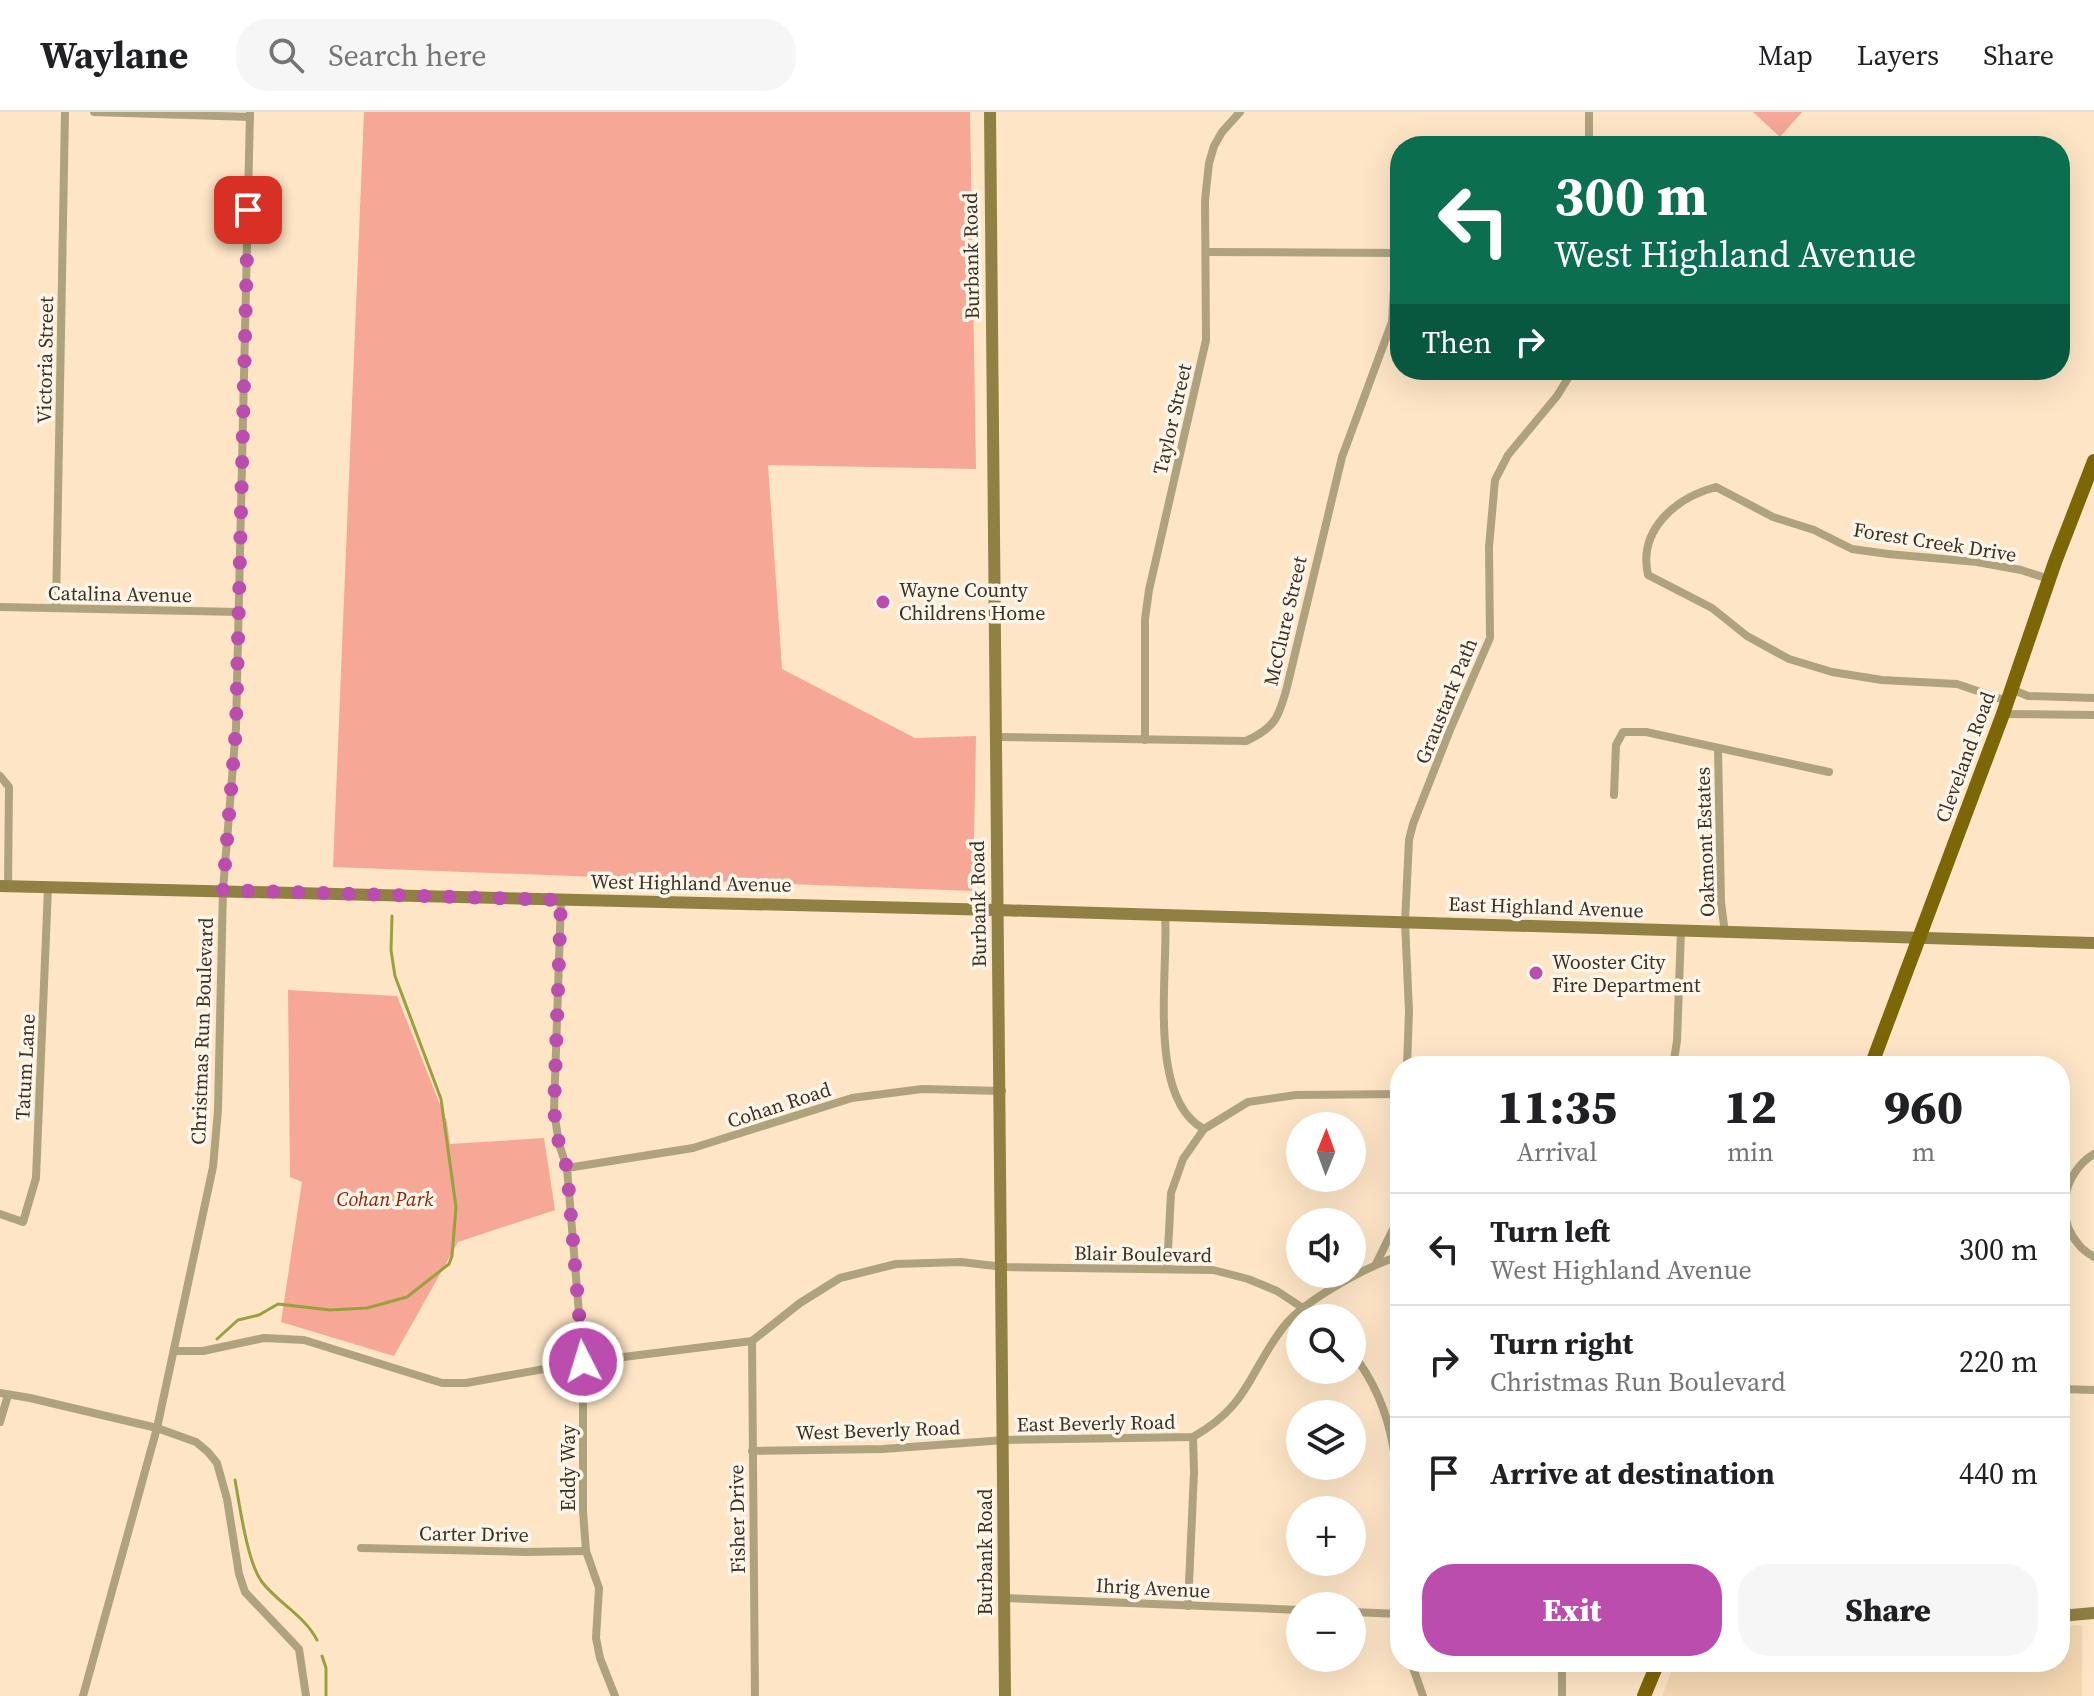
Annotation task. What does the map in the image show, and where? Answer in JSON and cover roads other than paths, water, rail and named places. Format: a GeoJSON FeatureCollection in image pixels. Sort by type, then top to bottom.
{"type":"FeatureCollection","features":[{"type":"Feature","properties":{"kind":"main road","name":"Cleveland Road"},"geometry":{"type":"LineString","coordinates":[[1875,1056],[2094,461]]}},
{"type":"Feature","properties":{"kind":"main road"},"geometry":{"type":"LineString","coordinates":[[1644,1696],[1654,1672]]}},
{"type":"Feature","properties":{"kind":"street","name":"Victoria Street"},"geometry":{"type":"LineString","coordinates":[[56,608],[65,112]]}},
{"type":"Feature","properties":{"kind":"street"},"geometry":{"type":"LineString","coordinates":[[94,112],[250,114]]}},
{"type":"Feature","properties":{"kind":"street","name":"Burbank Road"},"geometry":{"type":"LineString","coordinates":[[990,112],[997,910],[1004,1267],[1005,1696]]}},
{"type":"Feature","properties":{"kind":"street","name":"Taylor Street"},"geometry":{"type":"LineString","coordinates":[[1145,740],[1145,619],[1149,590],[1206,340],[1205,200],[1209,163],[1218,139],[1240,112]]}},
{"type":"Feature","properties":{"kind":"street"},"geometry":{"type":"LineString","coordinates":[[1589,112],[1589,136]]}},
{"type":"Feature","properties":{"kind":"street","name":"Christmas Run Boulevard"},"geometry":{"type":"LineString","coordinates":[[83,1696],[157,1428],[213,1167],[218,1110],[223,890],[236,728],[250,114]]}},
{"type":"Feature","properties":{"kind":"street"},"geometry":{"type":"LineString","coordinates":[[1206,252],[1390,253]]}},
{"type":"Feature","properties":{"kind":"street","name":"McClure Street"},"geometry":{"type":"LineString","coordinates":[[996,737],[1246,741],[1264,733],[1274,724],[1287,687],[1342,457],[1390,327]]}},
{"type":"Feature","properties":{"kind":"street","name":"Graustark Path"},"geometry":{"type":"LineString","coordinates":[[1407,1056],[1409,1011],[1405,922],[1409,840],[1490,638],[1489,547],[1495,480],[1508,455],[1567,380]]}},
{"type":"Feature","properties":{"kind":"street","name":"Forest Creek Drive"},"geometry":{"type":"LineString","coordinates":[[2007,701],[1957,684],[1882,680],[1832,672],[1789,659],[1747,636],[1712,608],[1648,575],[1644,558],[1651,531],[1673,508],[1701,491],[1716,487],[1773,517],[1814,530],[1852,549],[1977,562],[2049,579]]}},
{"type":"Feature","properties":{"kind":"street","name":"Catalina Avenue"},"geometry":{"type":"LineString","coordinates":[[0,607],[239,612]]}},
{"type":"Feature","properties":{"kind":"street"},"geometry":{"type":"LineString","coordinates":[[2007,701],[2028,696],[2094,698]]}},
{"type":"Feature","properties":{"kind":"street"},"geometry":{"type":"LineString","coordinates":[[2007,701],[2094,715]]}},
{"type":"Feature","properties":{"kind":"street","name":"Oakmont Estates"},"geometry":{"type":"LineString","coordinates":[[1614,795],[1616,745],[1623,732],[1646,732],[1829,772]]}},
{"type":"Feature","properties":{"kind":"street","name":"Oakmont Estates"},"geometry":{"type":"LineString","coordinates":[[1718,749],[1725,933]]}},
{"type":"Feature","properties":{"kind":"street"},"geometry":{"type":"LineString","coordinates":[[0,776],[9,787],[4,886]]}},
{"type":"Feature","properties":{"kind":"street","name":"West Highland Avenue"},"geometry":{"type":"LineString","coordinates":[[4,886],[997,910]]}},
{"type":"Feature","properties":{"kind":"street","name":"Tatum Lane"},"geometry":{"type":"LineString","coordinates":[[0,1214],[23,1222],[36,1178],[48,887]]}},
{"type":"Feature","properties":{"kind":"street","name":"Eddy Way"},"geometry":{"type":"LineString","coordinates":[[561,900],[554,1111],[559,1144],[567,1168],[583,1362],[586,1551],[599,1588],[596,1638],[600,1658],[615,1696]]}},
{"type":"Feature","properties":{"kind":"street","name":"East Highland Avenue"},"geometry":{"type":"LineString","coordinates":[[997,910],[2094,943]]}},
{"type":"Feature","properties":{"kind":"street"},"geometry":{"type":"LineString","coordinates":[[1165,916],[1166,1064],[1184,1111],[1189,1119],[1204,1129]]}},
{"type":"Feature","properties":{"kind":"street"},"geometry":{"type":"LineString","coordinates":[[1675,1056],[1681,931]]}},
{"type":"Feature","properties":{"kind":"street","name":"Cohan Road"},"geometry":{"type":"LineString","coordinates":[[567,1168],[693,1148],[852,1098],[922,1089],[1002,1091]]}},
{"type":"Feature","properties":{"kind":"street"},"geometry":{"type":"LineString","coordinates":[[1167,1269],[1171,1193],[1183,1159],[1204,1129],[1248,1102],[1296,1095],[1390,1094]]}},
{"type":"Feature","properties":{"kind":"street"},"geometry":{"type":"LineString","coordinates":[[2070,1181],[2076,1170],[2094,1154]]}},
{"type":"Feature","properties":{"kind":"street"},"geometry":{"type":"LineString","coordinates":[[2070,1230],[2079,1245],[2094,1257]]}},
{"type":"Feature","properties":{"kind":"street"},"geometry":{"type":"LineString","coordinates":[[1375,1264],[1390,1235]]}},
{"type":"Feature","properties":{"kind":"street","name":"East Beverly Road"},"geometry":{"type":"LineString","coordinates":[[1311,1304],[1375,1264],[1390,1259]]}},
{"type":"Feature","properties":{"kind":"street","name":"Blair Boulevard"},"geometry":{"type":"LineString","coordinates":[[752,1341],[800,1303],[840,1278],[896,1264],[961,1262],[1004,1267],[1213,1270],[1230,1273],[1277,1291],[1298,1304]]}},
{"type":"Feature","properties":{"kind":"street","name":"East Beverly Road"},"geometry":{"type":"LineString","coordinates":[[1005,1440],[1193,1437],[1217,1424],[1234,1407],[1286,1326]]}},
{"type":"Feature","properties":{"kind":"street"},"geometry":{"type":"LineString","coordinates":[[174,1351],[203,1351],[264,1338],[304,1340],[442,1383],[466,1383],[583,1362],[752,1341]]}},
{"type":"Feature","properties":{"kind":"street","name":"Fisher Drive"},"geometry":{"type":"LineString","coordinates":[[752,1341],[755,1696]]}},
{"type":"Feature","properties":{"kind":"street"},"geometry":{"type":"LineString","coordinates":[[1366,1375],[1377,1393],[1390,1427]]}},
{"type":"Feature","properties":{"kind":"street"},"geometry":{"type":"LineString","coordinates":[[2070,1389],[2094,1390]]}},
{"type":"Feature","properties":{"kind":"street"},"geometry":{"type":"LineString","coordinates":[[0,1422],[4,1394],[157,1428],[196,1442],[217,1463],[245,1592],[299,1649],[306,1696]]}},
{"type":"Feature","properties":{"kind":"street"},"geometry":{"type":"LineString","coordinates":[[1188,1606],[1193,1437]]}},
{"type":"Feature","properties":{"kind":"street","name":"West Beverly Road"},"geometry":{"type":"LineString","coordinates":[[752,1451],[883,1449],[1005,1440]]}},
{"type":"Feature","properties":{"kind":"street","name":"Carter Drive"},"geometry":{"type":"LineString","coordinates":[[361,1548],[586,1551]]}},
{"type":"Feature","properties":{"kind":"street","name":"Ihrig Avenue"},"geometry":{"type":"LineString","coordinates":[[1005,1598],[1286,1610]]}},
{"type":"Feature","properties":{"kind":"street"},"geometry":{"type":"LineString","coordinates":[[1366,1613],[1390,1615]]}},
{"type":"Feature","properties":{"kind":"street"},"geometry":{"type":"LineString","coordinates":[[2070,1615],[2094,1613]]}},
{"type":"Feature","properties":{"kind":"street"},"geometry":{"type":"LineString","coordinates":[[1415,1672],[1423,1696]]}},
{"type":"Feature","properties":{"kind":"street"},"geometry":{"type":"LineString","coordinates":[[1562,1672],[1562,1696]]}},
{"type":"Feature","properties":{"kind":"waterway"},"geometry":{"type":"LineString","coordinates":[[217,1339],[238,1320],[259,1315],[278,1304],[330,1310],[367,1308],[407,1297],[449,1264],[456,1207],[441,1099],[395,976],[391,950],[392,916]]}},
{"type":"Feature","properties":{"kind":"waterway"},"geometry":{"type":"LineString","coordinates":[[235,1480],[245,1533],[257,1573],[268,1589],[305,1623],[317,1640]]}},
{"type":"Feature","properties":{"kind":"waterway"},"geometry":{"type":"LineString","coordinates":[[322,1656],[326,1668],[326,1696]]}},
{"type":"Feature","properties":{"kind":"place","name":"Wayne County Childrens Home"},"geometry":{"type":"Point","coordinates":[883,602]}},
{"type":"Feature","properties":{"kind":"place","name":"Wooster City Fire Department"},"geometry":{"type":"Point","coordinates":[1536,973]}},
{"type":"Feature","properties":{"kind":"park label","name":"Cohan Park"},"geometry":{"type":"Point","coordinates":[385,1199]}}]}
